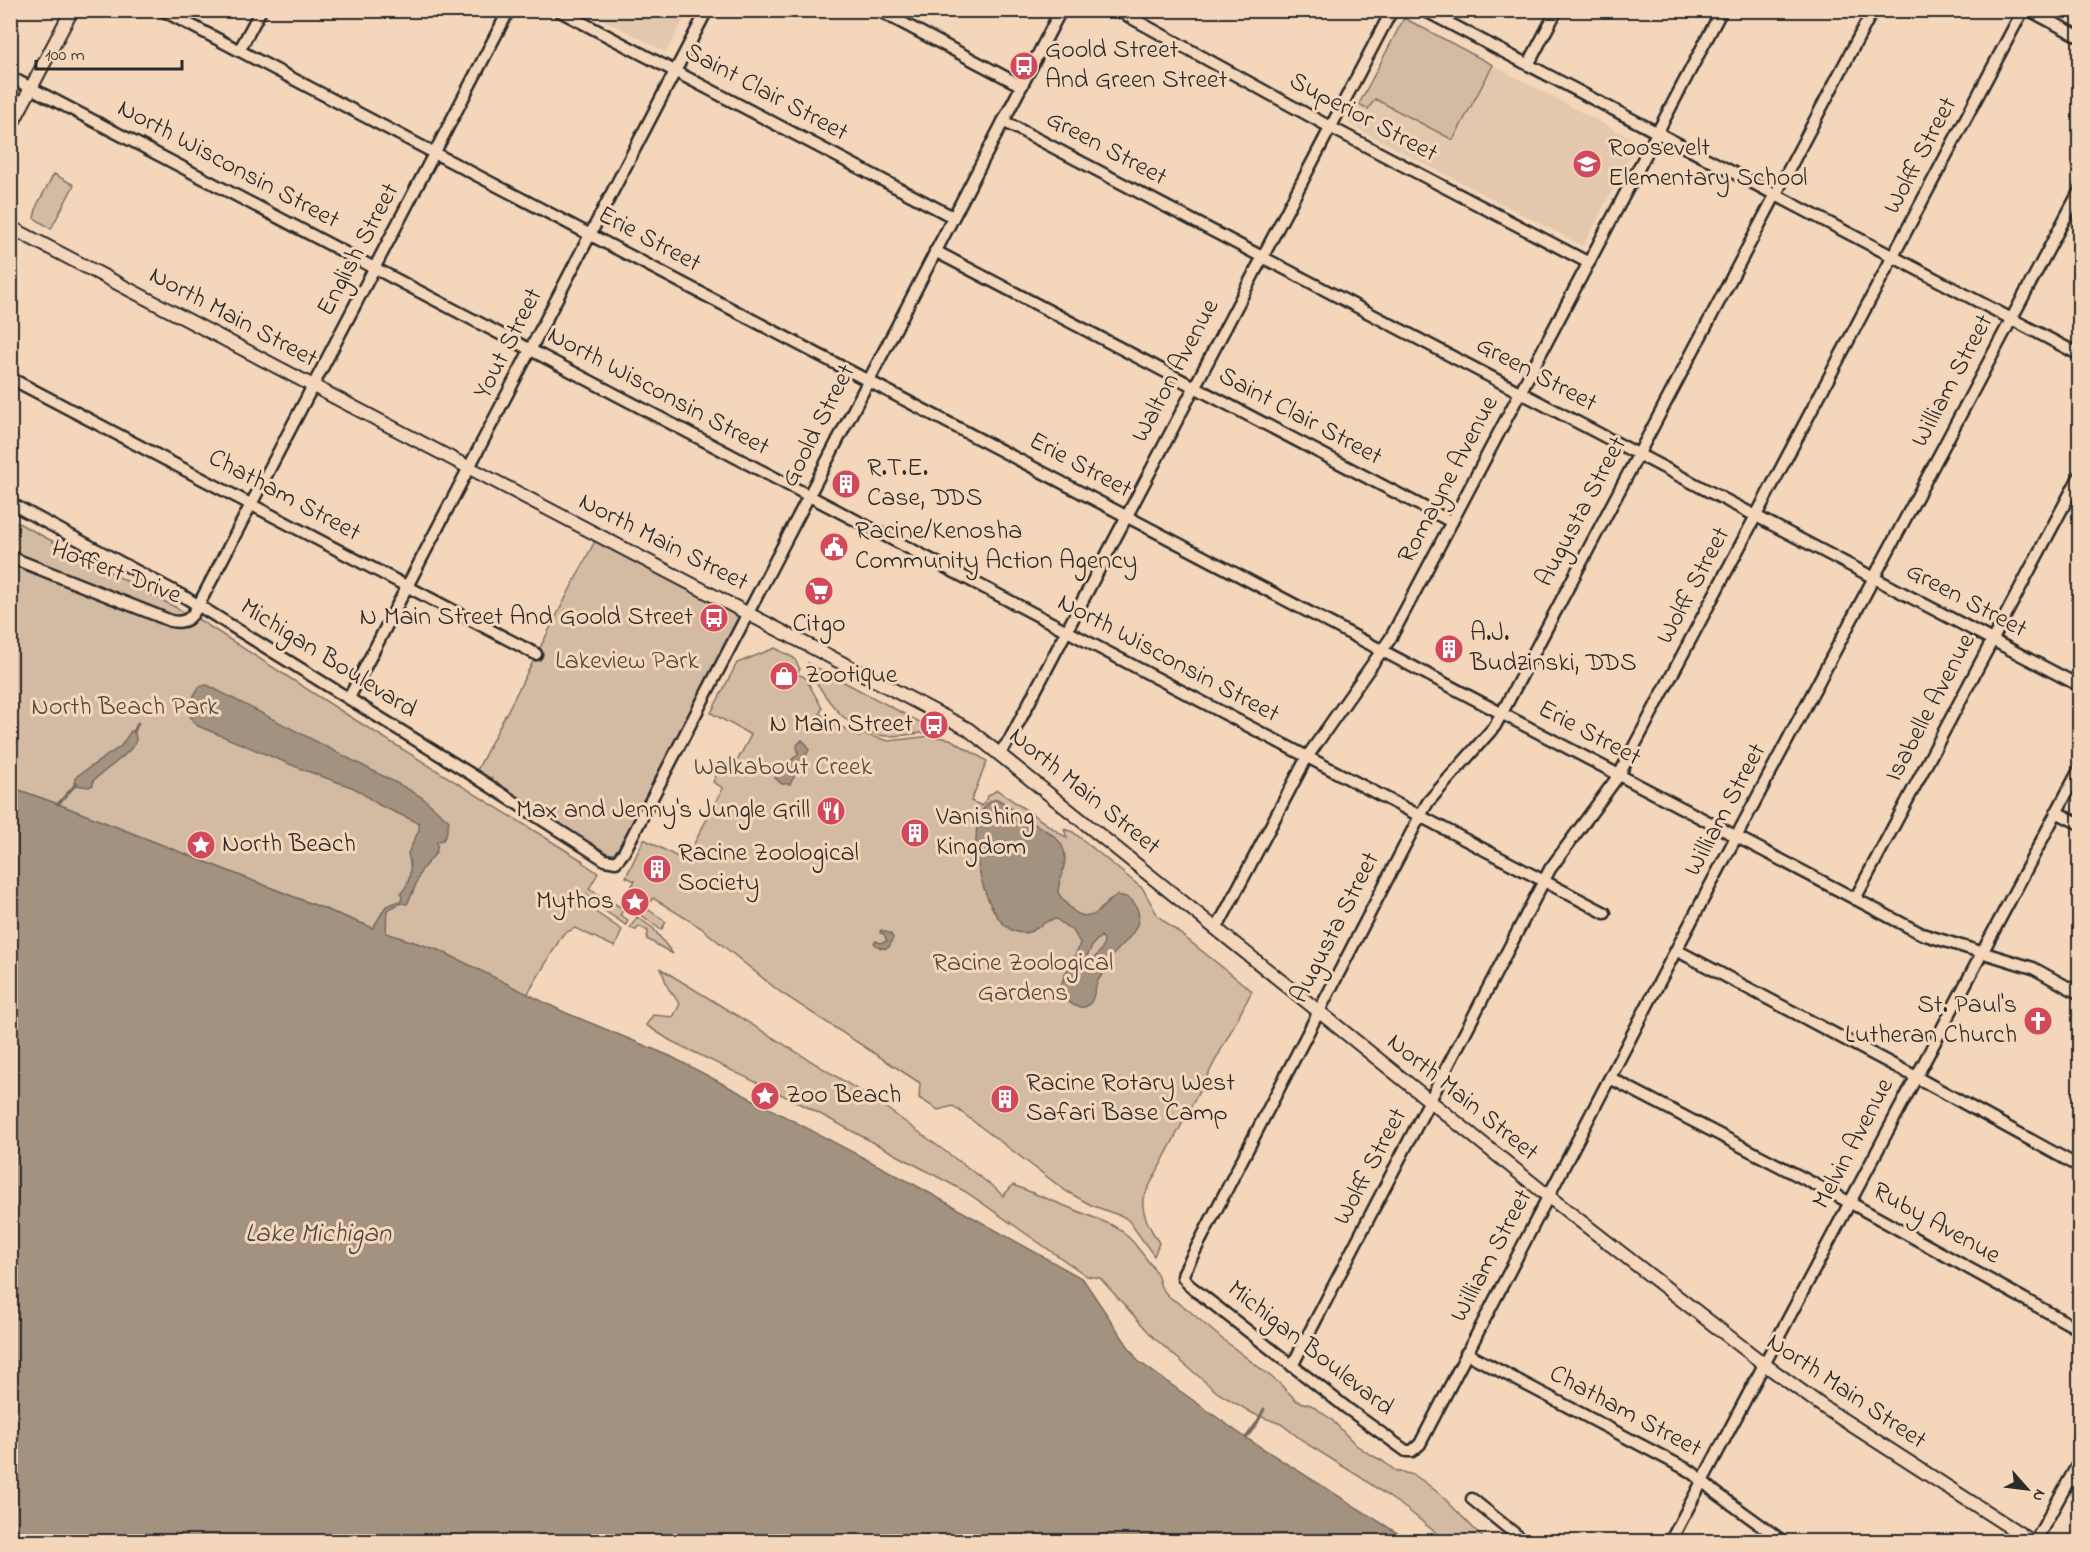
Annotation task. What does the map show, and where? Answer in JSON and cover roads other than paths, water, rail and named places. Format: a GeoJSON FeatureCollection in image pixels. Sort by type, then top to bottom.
{"type":"FeatureCollection","features":[{"type":"Feature","properties":{"kind":"main road"},"geometry":{"type":"LineString","coordinates":[[10,128],[72,10]]}},
{"type":"Feature","properties":{"kind":"main road","name":"North Main Street"},"geometry":{"type":"LineString","coordinates":[[10,227],[952,719],[1000,753],[1548,1196],[1764,1364],[1824,1408],[2034,1542]]}},
{"type":"Feature","properties":{"kind":"street","name":"Erie Street"},"geometry":{"type":"LineString","coordinates":[[162,10],[1922,934],[2033,968],[2079,994]]}},
{"type":"Feature","properties":{"kind":"street"},"geometry":{"type":"LineString","coordinates":[[239,51],[261,10]]}},
{"type":"Feature","properties":{"kind":"street","name":"English Street"},"geometry":{"type":"LineString","coordinates":[[198,606],[509,10]]}},
{"type":"Feature","properties":{"kind":"street","name":"Saint Clair Street"},"geometry":{"type":"LineString","coordinates":[[558,10],[953,217]]}},
{"type":"Feature","properties":{"kind":"street","name":"Yout Street"},"geometry":{"type":"LineString","coordinates":[[349,698],[706,10]]}},
{"type":"Feature","properties":{"kind":"street","name":"Green Street"},"geometry":{"type":"LineString","coordinates":[[878,10],[1022,86]]}},
{"type":"Feature","properties":{"kind":"street","name":"Goold Street"},"geometry":{"type":"LineString","coordinates":[[616,862],[624,852],[1061,10]]}},
{"type":"Feature","properties":{"kind":"street","name":"Superior Street"},"geometry":{"type":"LineString","coordinates":[[1117,10],[1330,127],[1589,263]]}},
{"type":"Feature","properties":{"kind":"street","name":"Walton Avenue"},"geometry":{"type":"LineString","coordinates":[[1000,753],[1009,741],[1392,10]]}},
{"type":"Feature","properties":{"kind":"street"},"geometry":{"type":"LineString","coordinates":[[1424,10],[2079,355]]}},
{"type":"Feature","properties":{"kind":"street"},"geometry":{"type":"LineString","coordinates":[[1528,65],[1557,10]]}},
{"type":"Feature","properties":{"kind":"street","name":"Romayne Avenue"},"geometry":{"type":"LineString","coordinates":[[1217,928],[1307,757],[1383,651],[1722,10]]}},
{"type":"Feature","properties":{"kind":"street","name":"Augusta Street"},"geometry":{"type":"LineString","coordinates":[[1183,1277],[1185,1267],[1420,816],[1428,802],[1495,726],[1873,10]]}},
{"type":"Feature","properties":{"kind":"street","name":"Wolff Street"},"geometry":{"type":"LineString","coordinates":[[1292,1366],[1550,869],[1619,775],[2023,10]]}},
{"type":"Feature","properties":{"kind":"street"},"geometry":{"type":"LineString","coordinates":[[2030,10],[2079,37]]}},
{"type":"Feature","properties":{"kind":"street","name":"North Wisconsin Street"},"geometry":{"type":"LineString","coordinates":[[10,77],[1605,913]]}},
{"type":"Feature","properties":{"kind":"street","name":"Green Street"},"geometry":{"type":"LineString","coordinates":[[1003,121],[2079,686]]}},
{"type":"Feature","properties":{"kind":"street","name":"William Street"},"geometry":{"type":"LineString","coordinates":[[1412,1451],[1420,1444],[1676,951],[2079,190]]}},
{"type":"Feature","properties":{"kind":"street","name":"Saint Clair Street"},"geometry":{"type":"LineString","coordinates":[[936,251],[1452,522]]}},
{"type":"Feature","properties":{"kind":"street","name":"Chatham Street"},"geometry":{"type":"LineString","coordinates":[[10,378],[536,654]]}},
{"type":"Feature","properties":{"kind":"street","name":"Isabelle Avenue"},"geometry":{"type":"LineString","coordinates":[[1855,899],[2079,475]]}},
{"type":"Feature","properties":{"kind":"street","name":"Michigan Boulevard"},"geometry":{"type":"LineString","coordinates":[[10,503],[198,606],[349,698],[605,860],[616,862]]}},
{"type":"Feature","properties":{"kind":"street","name":"Hoffert Drive"},"geometry":{"type":"LineString","coordinates":[[10,557],[171,621],[189,620],[198,606]]}},
{"type":"Feature","properties":{"kind":"street","name":"Melvin Avenue"},"geometry":{"type":"LineString","coordinates":[[1670,1542],[2079,768]]}},
{"type":"Feature","properties":{"kind":"street"},"geometry":{"type":"LineString","coordinates":[[2056,812],[2079,824]]}},
{"type":"Feature","properties":{"kind":"street"},"geometry":{"type":"LineString","coordinates":[[1676,951],[1916,1077],[2079,1167]]}},
{"type":"Feature","properties":{"kind":"street","name":"Ruby Avenue"},"geometry":{"type":"LineString","coordinates":[[1610,1078],[1849,1202],[2079,1330]]}},
{"type":"Feature","properties":{"kind":"street","name":"Michigan Boulevard"},"geometry":{"type":"LineString","coordinates":[[1183,1277],[1190,1286],[1292,1366],[1404,1450],[1412,1451]]}},
{"type":"Feature","properties":{"kind":"street","name":"Chatham Street"},"geometry":{"type":"LineString","coordinates":[[1466,1353],[1692,1472],[1715,1492],[1784,1542]]}},
{"type":"Feature","properties":{"kind":"street"},"geometry":{"type":"LineString","coordinates":[[2034,1542],[2079,1460]]}},
{"type":"Feature","properties":{"kind":"street"},"geometry":{"type":"LineString","coordinates":[[1472,1499],[1525,1542]]}},
{"type":"Feature","properties":{"kind":"water","name":"Lake Michigan"},"geometry":{"type":"Polygon","coordinates":[[[207,685],[406,788],[423,798],[449,821],[446,835],[443,840],[437,841],[435,855],[420,873],[407,904],[401,903],[387,910],[386,933],[441,951],[564,1012],[670,1056],[915,1185],[1083,1279],[1138,1361],[1246,1438],[1410,1541],[11,1541],[11,787],[373,928],[386,906],[402,900],[401,893],[409,879],[408,853],[419,830],[419,823],[379,805],[354,788],[198,726],[190,716],[189,707],[199,687],[207,685]]]}},
{"type":"Feature","properties":{"kind":"water"},"geometry":{"type":"Polygon","coordinates":[[[131,731],[134,731],[136,740],[124,756],[93,781],[93,785],[89,787],[74,785],[77,776],[121,746],[131,731]]]}},
{"type":"Feature","properties":{"kind":"water"},"geometry":{"type":"Polygon","coordinates":[[[802,740],[809,750],[790,784],[782,784],[775,778],[783,767],[798,754],[797,745],[802,740]]]}},
{"type":"Feature","properties":{"kind":"water"},"geometry":{"type":"Polygon","coordinates":[[[997,799],[1060,842],[1065,857],[1058,893],[1075,912],[1086,916],[1092,915],[1117,895],[1128,898],[1136,906],[1138,920],[1136,927],[1111,958],[1097,982],[1088,1005],[1081,1007],[1074,1005],[1061,994],[1065,974],[1080,943],[1074,932],[1056,919],[1027,933],[1014,931],[1002,922],[991,906],[983,885],[976,841],[978,821],[985,806],[997,799]],[[1101,936],[1094,943],[1087,956],[1091,961],[1102,949],[1104,939],[1101,936]]]}},
{"type":"Feature","properties":{"kind":"water"},"geometry":{"type":"Polygon","coordinates":[[[881,930],[891,934],[893,938],[887,948],[881,948],[874,943],[887,941],[884,934],[880,933],[881,930]]]}},
{"type":"Feature","properties":{"kind":"waterway"},"geometry":{"type":"LineString","coordinates":[[134,732],[138,723]]}},
{"type":"Feature","properties":{"kind":"waterway"},"geometry":{"type":"LineString","coordinates":[[58,804],[77,783]]}},
{"type":"Feature","properties":{"kind":"waterway"},"geometry":{"type":"LineString","coordinates":[[1246,1438],[1264,1409]]}},
{"type":"Feature","properties":{"kind":"place","name":"Goold Street And Green Street"},"geometry":{"type":"Point","coordinates":[1024,66]}},
{"type":"Feature","properties":{"kind":"place","name":"Roosevelt Elementary School"},"geometry":{"type":"Point","coordinates":[1587,164]}},
{"type":"Feature","properties":{"kind":"place","name":"R.T.E. Case, DDS"},"geometry":{"type":"Point","coordinates":[846,484]}},
{"type":"Feature","properties":{"kind":"place","name":"Racine/Kenosha Community Action Agency"},"geometry":{"type":"Point","coordinates":[834,547]}},
{"type":"Feature","properties":{"kind":"place","name":"Citgo"},"geometry":{"type":"Point","coordinates":[819,591]}},
{"type":"Feature","properties":{"kind":"place","name":"N Main Street And Goold Street"},"geometry":{"type":"Point","coordinates":[714,618]}},
{"type":"Feature","properties":{"kind":"place","name":"A.J. Budzinski, DDS"},"geometry":{"type":"Point","coordinates":[1449,649]}},
{"type":"Feature","properties":{"kind":"place","name":"Zootique"},"geometry":{"type":"Point","coordinates":[784,676]}},
{"type":"Feature","properties":{"kind":"place","name":"N Main Street"},"geometry":{"type":"Point","coordinates":[934,725]}},
{"type":"Feature","properties":{"kind":"place","name":"Max and Jenny's Jungle Grill"},"geometry":{"type":"Point","coordinates":[831,811]}},
{"type":"Feature","properties":{"kind":"place","name":"Vanishing Kingdom"},"geometry":{"type":"Point","coordinates":[915,833]}},
{"type":"Feature","properties":{"kind":"place","name":"North Beach"},"geometry":{"type":"Point","coordinates":[201,845]}},
{"type":"Feature","properties":{"kind":"place","name":"Racine Zoological Society"},"geometry":{"type":"Point","coordinates":[657,869]}},
{"type":"Feature","properties":{"kind":"place","name":"Mythos"},"geometry":{"type":"Point","coordinates":[635,902]}},
{"type":"Feature","properties":{"kind":"place","name":"St. Paul's Lutheran Church"},"geometry":{"type":"Point","coordinates":[2038,1021]}},
{"type":"Feature","properties":{"kind":"place","name":"Zoo Beach"},"geometry":{"type":"Point","coordinates":[765,1096]}},
{"type":"Feature","properties":{"kind":"place","name":"Racine Rotary West Safari Base Camp"},"geometry":{"type":"Point","coordinates":[1005,1099]}},
{"type":"Feature","properties":{"kind":"park label","name":"Lakeview Park"},"geometry":{"type":"Point","coordinates":[627,662]}},
{"type":"Feature","properties":{"kind":"park label","name":"North Beach Park"},"geometry":{"type":"Point","coordinates":[125,708]}},
{"type":"Feature","properties":{"kind":"park label","name":"Walkabout Creek"},"geometry":{"type":"Point","coordinates":[783,768]}},
{"type":"Feature","properties":{"kind":"park label","name":"Racine Zoological Gardens"},"geometry":{"type":"Point","coordinates":[1023,979]}}]}
